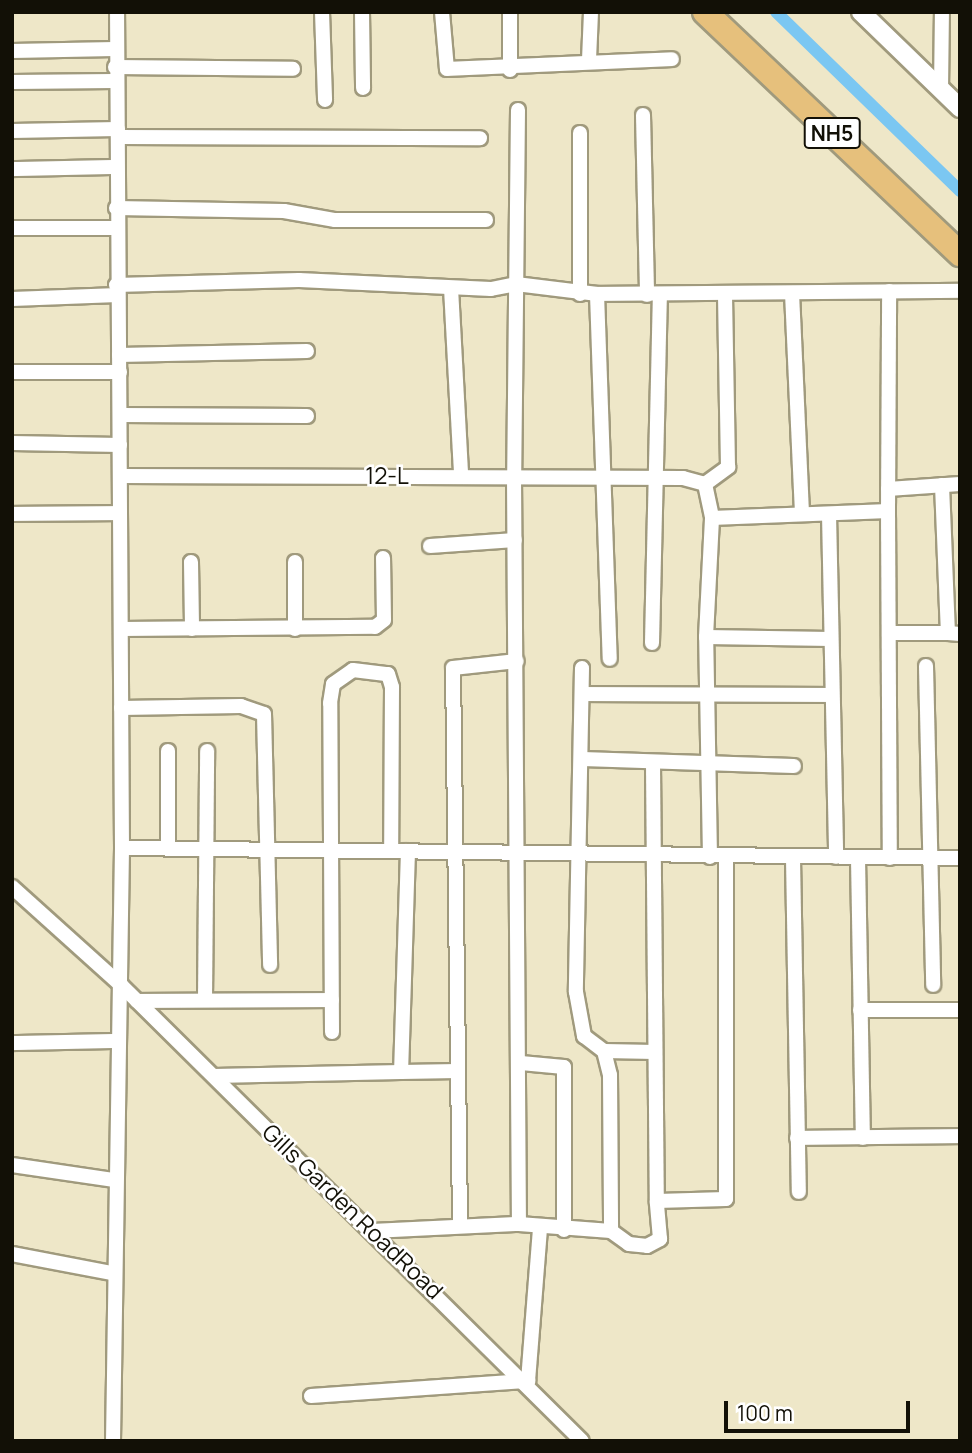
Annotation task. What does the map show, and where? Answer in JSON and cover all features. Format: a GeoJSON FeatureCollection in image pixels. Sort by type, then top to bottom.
{"type":"FeatureCollection","features":[{"type":"Feature","properties":{"kind":"highway","name":"NH5"},"geometry":{"type":"LineString","coordinates":[[705,12],[960,254]]}},
{"type":"Feature","properties":{"kind":"highway","name":"NH5"},"geometry":{"type":"LineString","coordinates":[[727,12],[960,232]]}},
{"type":"Feature","properties":{"kind":"street"},"geometry":{"type":"LineString","coordinates":[[113,1441],[113,1180],[121,985],[122,848],[121,415],[115,74],[117,12]]}},
{"type":"Feature","properties":{"kind":"street"},"geometry":{"type":"LineString","coordinates":[[322,12],[325,100]]}},
{"type":"Feature","properties":{"kind":"street"},"geometry":{"type":"LineString","coordinates":[[362,12],[363,88]]}},
{"type":"Feature","properties":{"kind":"street"},"geometry":{"type":"LineString","coordinates":[[442,12],[447,69],[510,70],[589,61],[672,59]]}},
{"type":"Feature","properties":{"kind":"street"},"geometry":{"type":"LineString","coordinates":[[510,12],[510,70]]}},
{"type":"Feature","properties":{"kind":"street"},"geometry":{"type":"LineString","coordinates":[[589,61],[591,12]]}},
{"type":"Feature","properties":{"kind":"street"},"geometry":{"type":"LineString","coordinates":[[861,12],[960,108]]}},
{"type":"Feature","properties":{"kind":"street"},"geometry":{"type":"LineString","coordinates":[[941,90],[942,12]]}},
{"type":"Feature","properties":{"kind":"street"},"geometry":{"type":"LineString","coordinates":[[12,51],[115,49]]}},
{"type":"Feature","properties":{"kind":"street"},"geometry":{"type":"LineString","coordinates":[[12,82],[115,74],[293,69]]}},
{"type":"Feature","properties":{"kind":"street"},"geometry":{"type":"LineString","coordinates":[[518,110],[514,477],[521,852],[519,1224]]}},
{"type":"Feature","properties":{"kind":"street"},"geometry":{"type":"LineString","coordinates":[[643,115],[653,294],[655,477],[652,643]]}},
{"type":"Feature","properties":{"kind":"street"},"geometry":{"type":"LineString","coordinates":[[12,131],[480,138]]}},
{"type":"Feature","properties":{"kind":"street"},"geometry":{"type":"LineString","coordinates":[[580,133],[580,293]]}},
{"type":"Feature","properties":{"kind":"street"},"geometry":{"type":"LineString","coordinates":[[12,169],[117,167]]}},
{"type":"Feature","properties":{"kind":"street"},"geometry":{"type":"LineString","coordinates":[[117,208],[284,211],[335,220],[486,219]]}},
{"type":"Feature","properties":{"kind":"street"},"geometry":{"type":"LineString","coordinates":[[12,228],[116,228]]}},
{"type":"Feature","properties":{"kind":"street"},"geometry":{"type":"LineString","coordinates":[[12,299],[299,280],[451,288],[516,284],[597,294],[960,292]]}},
{"type":"Feature","properties":{"kind":"street"},"geometry":{"type":"LineString","coordinates":[[451,288],[461,475]]}},
{"type":"Feature","properties":{"kind":"street"},"geometry":{"type":"LineString","coordinates":[[889,291],[890,858]]}},
{"type":"Feature","properties":{"kind":"street"},"geometry":{"type":"LineString","coordinates":[[792,293],[802,513]]}},
{"type":"Feature","properties":{"kind":"street"},"geometry":{"type":"LineString","coordinates":[[597,294],[600,475],[610,659]]}},
{"type":"Feature","properties":{"kind":"street"},"geometry":{"type":"LineString","coordinates":[[710,857],[706,637],[712,518],[705,484],[727,467],[725,295]]}},
{"type":"Feature","properties":{"kind":"street"},"geometry":{"type":"LineString","coordinates":[[120,355],[307,351]]}},
{"type":"Feature","properties":{"kind":"street"},"geometry":{"type":"LineString","coordinates":[[12,372],[120,372]]}},
{"type":"Feature","properties":{"kind":"street"},"geometry":{"type":"LineString","coordinates":[[121,415],[307,415]]}},
{"type":"Feature","properties":{"kind":"street"},"geometry":{"type":"LineString","coordinates":[[12,443],[120,444]]}},
{"type":"Feature","properties":{"kind":"street","name":"12-L"},"geometry":{"type":"LineString","coordinates":[[120,476],[600,475],[655,477],[705,484]]}},
{"type":"Feature","properties":{"kind":"street"},"geometry":{"type":"LineString","coordinates":[[888,489],[960,484]]}},
{"type":"Feature","properties":{"kind":"street"},"geometry":{"type":"LineString","coordinates":[[889,633],[954,633],[942,485]]}},
{"type":"Feature","properties":{"kind":"street"},"geometry":{"type":"LineString","coordinates":[[712,518],[888,511]]}},
{"type":"Feature","properties":{"kind":"street"},"geometry":{"type":"LineString","coordinates":[[12,514],[120,513]]}},
{"type":"Feature","properties":{"kind":"street"},"geometry":{"type":"LineString","coordinates":[[829,514],[836,857]]}},
{"type":"Feature","properties":{"kind":"street"},"geometry":{"type":"LineString","coordinates":[[430,546],[515,540]]}},
{"type":"Feature","properties":{"kind":"street"},"geometry":{"type":"LineString","coordinates":[[121,629],[360,629],[384,620],[383,558]]}},
{"type":"Feature","properties":{"kind":"street"},"geometry":{"type":"LineString","coordinates":[[191,562],[192,629]]}},
{"type":"Feature","properties":{"kind":"street"},"geometry":{"type":"LineString","coordinates":[[295,562],[295,629]]}},
{"type":"Feature","properties":{"kind":"street"},"geometry":{"type":"LineString","coordinates":[[706,637],[831,639]]}},
{"type":"Feature","properties":{"kind":"street"},"geometry":{"type":"LineString","coordinates":[[460,1223],[453,668],[517,661]]}},
{"type":"Feature","properties":{"kind":"street"},"geometry":{"type":"LineString","coordinates":[[926,666],[933,985]]}},
{"type":"Feature","properties":{"kind":"street"},"geometry":{"type":"LineString","coordinates":[[582,668],[578,854],[579,1023],[584,1036],[604,1051],[654,1052]]}},
{"type":"Feature","properties":{"kind":"street"},"geometry":{"type":"LineString","coordinates":[[332,1032],[333,684],[340,674],[375,670],[388,674],[392,687],[391,851]]}},
{"type":"Feature","properties":{"kind":"street"},"geometry":{"type":"LineString","coordinates":[[583,694],[709,698],[831,695]]}},
{"type":"Feature","properties":{"kind":"street"},"geometry":{"type":"LineString","coordinates":[[121,708],[240,706],[264,714],[270,965]]}},
{"type":"Feature","properties":{"kind":"street"},"geometry":{"type":"LineString","coordinates":[[167,751],[169,848]]}},
{"type":"Feature","properties":{"kind":"street"},"geometry":{"type":"LineString","coordinates":[[205,1000],[209,848],[207,751]]}},
{"type":"Feature","properties":{"kind":"street"},"geometry":{"type":"LineString","coordinates":[[582,759],[653,765],[794,766]]}},
{"type":"Feature","properties":{"kind":"street"},"geometry":{"type":"LineString","coordinates":[[374,1231],[460,1223],[519,1224],[564,1230],[611,1231],[629,1244],[657,1242],[653,765]]}},
{"type":"Feature","properties":{"kind":"street"},"geometry":{"type":"LineString","coordinates":[[122,848],[960,858]]}},
{"type":"Feature","properties":{"kind":"street"},"geometry":{"type":"LineString","coordinates":[[401,1072],[408,851]]}},
{"type":"Feature","properties":{"kind":"street"},"geometry":{"type":"LineString","coordinates":[[657,1201],[721,1202],[728,1192],[726,857]]}},
{"type":"Feature","properties":{"kind":"street"},"geometry":{"type":"LineString","coordinates":[[793,858],[799,1192]]}},
{"type":"Feature","properties":{"kind":"street"},"geometry":{"type":"LineString","coordinates":[[858,858],[863,1138]]}},
{"type":"Feature","properties":{"kind":"street","name":"Gills Garden RoadRoad"},"geometry":{"type":"LineString","coordinates":[[12,887],[121,985],[528,1381],[582,1441]]}},
{"type":"Feature","properties":{"kind":"street"},"geometry":{"type":"LineString","coordinates":[[137,1001],[332,1000]]}},
{"type":"Feature","properties":{"kind":"street"},"geometry":{"type":"LineString","coordinates":[[860,1010],[960,1010]]}},
{"type":"Feature","properties":{"kind":"street"},"geometry":{"type":"LineString","coordinates":[[12,1043],[118,1041]]}},
{"type":"Feature","properties":{"kind":"street"},"geometry":{"type":"LineString","coordinates":[[604,1051],[611,1231]]}},
{"type":"Feature","properties":{"kind":"street"},"geometry":{"type":"LineString","coordinates":[[521,1063],[564,1067],[564,1230]]}},
{"type":"Feature","properties":{"kind":"street"},"geometry":{"type":"LineString","coordinates":[[214,1076],[458,1071]]}},
{"type":"Feature","properties":{"kind":"street"},"geometry":{"type":"LineString","coordinates":[[797,1138],[960,1136]]}},
{"type":"Feature","properties":{"kind":"street"},"geometry":{"type":"LineString","coordinates":[[12,1165],[113,1180]]}},
{"type":"Feature","properties":{"kind":"street"},"geometry":{"type":"LineString","coordinates":[[311,1396],[528,1381],[540,1227]]}},
{"type":"Feature","properties":{"kind":"street"},"geometry":{"type":"LineString","coordinates":[[12,1254],[112,1273]]}},
{"type":"Feature","properties":{"kind":"waterway"},"geometry":{"type":"LineString","coordinates":[[776,12],[960,191]]}}]}
